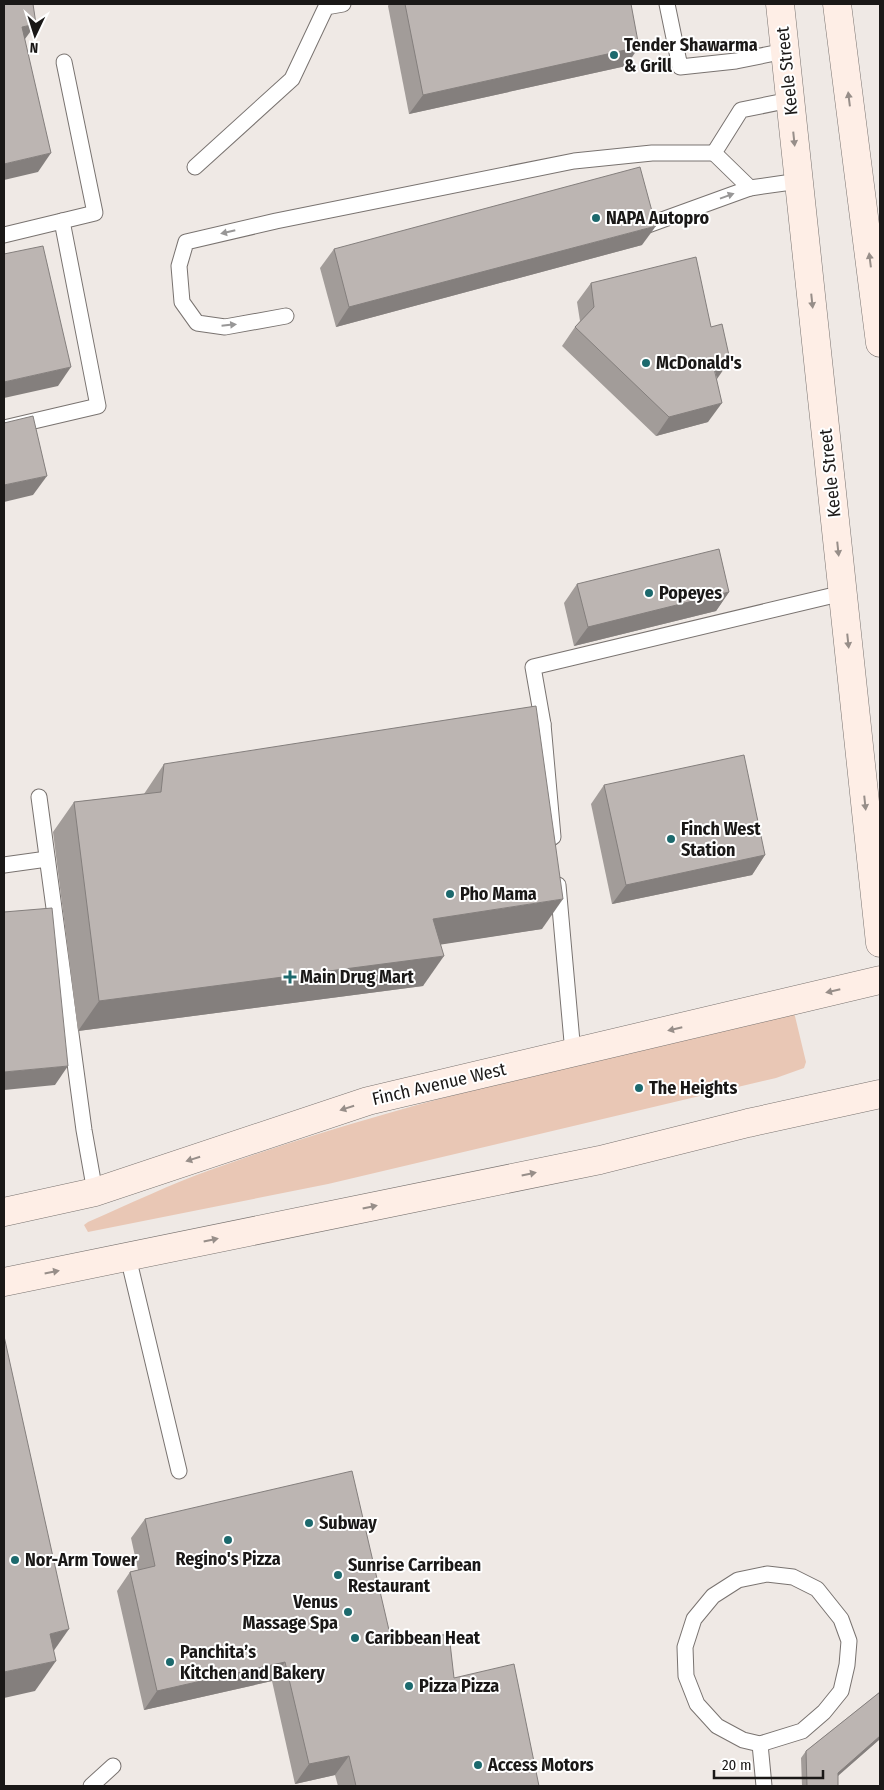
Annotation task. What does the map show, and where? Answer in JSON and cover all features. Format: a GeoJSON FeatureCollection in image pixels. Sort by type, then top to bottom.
{"type":"FeatureCollection","features":[{"type":"Feature","properties":{"kind":"main road","name":"Keele Street"},"geometry":{"type":"LineString","coordinates":[[780,4],[880,943]]}},
{"type":"Feature","properties":{"kind":"main road"},"geometry":{"type":"LineString","coordinates":[[837,4],[880,343]]}},
{"type":"Feature","properties":{"kind":"main road","name":"Finch Avenue West"},"geometry":{"type":"LineString","coordinates":[[4,1212],[96,1192],[368,1101],[880,980]]}},
{"type":"Feature","properties":{"kind":"main road"},"geometry":{"type":"LineString","coordinates":[[4,1282],[600,1160],[748,1123],[880,1094]]}},
{"type":"Feature","properties":{"kind":"lane"},"geometry":{"type":"LineString","coordinates":[[195,167],[292,79],[326,7],[343,4]]}},
{"type":"Feature","properties":{"kind":"lane"},"geometry":{"type":"LineString","coordinates":[[667,4],[680,67],[736,61],[785,51]]}},
{"type":"Feature","properties":{"kind":"lane"},"geometry":{"type":"LineString","coordinates":[[4,236],[95,213],[64,62]]}},
{"type":"Feature","properties":{"kind":"lane"},"geometry":{"type":"LineString","coordinates":[[714,153],[741,110],[790,100]]}},
{"type":"Feature","properties":{"kind":"lane"},"geometry":{"type":"LineString","coordinates":[[286,316],[224,327],[197,323],[182,302],[179,266],[186,242],[276,221],[574,161],[652,153],[714,153],[750,188]]}},
{"type":"Feature","properties":{"kind":"lane"},"geometry":{"type":"LineString","coordinates":[[648,225],[750,188],[799,181]]}},
{"type":"Feature","properties":{"kind":"lane"},"geometry":{"type":"LineString","coordinates":[[4,428],[98,406],[62,221]]}},
{"type":"Feature","properties":{"kind":"lane"},"geometry":{"type":"LineString","coordinates":[[555,849],[542,724],[533,667],[843,593]]}},
{"type":"Feature","properties":{"kind":"lane"},"geometry":{"type":"LineString","coordinates":[[504,730],[542,724]]}},
{"type":"Feature","properties":{"kind":"lane"},"geometry":{"type":"LineString","coordinates":[[39,797],[84,1130],[96,1192]]}},
{"type":"Feature","properties":{"kind":"lane"},"geometry":{"type":"LineString","coordinates":[[4,865],[48,859]]}},
{"type":"Feature","properties":{"kind":"lane"},"geometry":{"type":"LineString","coordinates":[[556,868],[573,1053]]}},
{"type":"Feature","properties":{"kind":"lane"},"geometry":{"type":"LineString","coordinates":[[128,1256],[179,1471]]}},
{"type":"Feature","properties":{"kind":"lane"},"geometry":{"type":"LineString","coordinates":[[767,1574],[793,1577],[817,1589],[841,1619],[849,1641],[847,1666],[840,1690],[824,1712],[802,1731],[760,1744],[742,1740],[717,1726],[697,1704],[686,1676],[685,1647],[694,1619],[712,1596],[738,1580],[767,1574]]}},
{"type":"Feature","properties":{"kind":"lane"},"geometry":{"type":"LineString","coordinates":[[760,1744],[764,1786]]}},
{"type":"Feature","properties":{"kind":"lane"},"geometry":{"type":"LineString","coordinates":[[91,1786],[113,1766]]}},
{"type":"Feature","properties":{"kind":"shaded area"},"geometry":{"type":"Polygon","coordinates":[[[794,1012],[806,1062],[804,1068],[776,1078],[328,1184],[88,1232],[84,1225],[134,1201],[197,1175],[356,1122],[574,1064],[794,1012]]]}},
{"type":"Feature","properties":{"kind":"building"},"geometry":{"type":"Polygon","coordinates":[[[4,4],[33,4],[36,24],[22,27],[51,153],[4,164],[4,4]]]}},
{"type":"Feature","properties":{"kind":"building"},"geometry":{"type":"Polygon","coordinates":[[[405,4],[631,4],[639,47],[423,95],[405,4]]]}},
{"type":"Feature","properties":{"kind":"building"},"geometry":{"type":"Polygon","coordinates":[[[640,167],[656,226],[349,307],[334,249],[640,167]]]}},
{"type":"Feature","properties":{"kind":"building"},"geometry":{"type":"Polygon","coordinates":[[[43,246],[71,367],[4,382],[4,254],[43,246]]]}},
{"type":"Feature","properties":{"kind":"building","name":"McDonald's"},"geometry":{"type":"Polygon","coordinates":[[[696,257],[711,327],[722,324],[730,360],[713,364],[722,403],[669,417],[575,327],[594,307],[591,283],[696,257]]]}},
{"type":"Feature","properties":{"kind":"building"},"geometry":{"type":"Polygon","coordinates":[[[33,416],[47,476],[4,485],[4,423],[33,416]]]}},
{"type":"Feature","properties":{"kind":"building"},"geometry":{"type":"Polygon","coordinates":[[[719,549],[729,592],[588,627],[577,584],[719,549]]]}},
{"type":"Feature","properties":{"kind":"building"},"geometry":{"type":"Polygon","coordinates":[[[536,706],[563,899],[433,919],[444,956],[99,1001],[74,802],[161,792],[164,764],[536,706]]]}},
{"type":"Feature","properties":{"kind":"building","name":"Finch West Station"},"geometry":{"type":"Polygon","coordinates":[[[744,755],[765,855],[626,885],[604,785],[744,755]]]}},
{"type":"Feature","properties":{"kind":"building"},"geometry":{"type":"Polygon","coordinates":[[[52,908],[68,1066],[4,1072],[4,912],[52,908]]]}},
{"type":"Feature","properties":{"kind":"building"},"geometry":{"type":"Polygon","coordinates":[[[4,1336],[69,1629],[50,1634],[56,1661],[4,1672],[4,1336]]]}},
{"type":"Feature","properties":{"kind":"building"},"geometry":{"type":"Polygon","coordinates":[[[352,1471],[392,1643],[449,1634],[454,1678],[514,1664],[539,1786],[356,1786],[349,1756],[309,1764],[285,1662],[157,1691],[130,1572],[155,1566],[145,1519],[352,1471]]]}},
{"type":"Feature","properties":{"kind":"building"},"geometry":{"type":"Polygon","coordinates":[[[880,1692],[880,1736],[838,1773],[838,1786],[807,1786],[806,1751],[880,1692]]]}},
{"type":"Feature","properties":{"kind":"place","name":"Tender Shawarma & Grill"},"geometry":{"type":"Point","coordinates":[614,55]}},
{"type":"Feature","properties":{"kind":"place","name":"NAPA Autopro"},"geometry":{"type":"Point","coordinates":[596,218]}},
{"type":"Feature","properties":{"kind":"place","name":"McDonald's"},"geometry":{"type":"Point","coordinates":[646,363]}},
{"type":"Feature","properties":{"kind":"place","name":"Popeyes"},"geometry":{"type":"Point","coordinates":[649,593]}},
{"type":"Feature","properties":{"kind":"place","name":"Finch West Station"},"geometry":{"type":"Point","coordinates":[671,839]}},
{"type":"Feature","properties":{"kind":"place","name":"Pho Mama"},"geometry":{"type":"Point","coordinates":[450,894]}},
{"type":"Feature","properties":{"kind":"place","name":"Main Drug Mart"},"geometry":{"type":"Point","coordinates":[290,977]}},
{"type":"Feature","properties":{"kind":"place","name":"The Heights"},"geometry":{"type":"Point","coordinates":[639,1088]}},
{"type":"Feature","properties":{"kind":"place","name":"Subway"},"geometry":{"type":"Point","coordinates":[309,1523]}},
{"type":"Feature","properties":{"kind":"place","name":"Regino's Pizza"},"geometry":{"type":"Point","coordinates":[228,1540]}},
{"type":"Feature","properties":{"kind":"place","name":"Nor-Arm Tower"},"geometry":{"type":"Point","coordinates":[15,1560]}},
{"type":"Feature","properties":{"kind":"place","name":"Sunrise Carribean Restaurant"},"geometry":{"type":"Point","coordinates":[338,1575]}},
{"type":"Feature","properties":{"kind":"place","name":"Venus Massage Spa"},"geometry":{"type":"Point","coordinates":[348,1612]}},
{"type":"Feature","properties":{"kind":"place","name":"Caribbean Heat"},"geometry":{"type":"Point","coordinates":[355,1638]}},
{"type":"Feature","properties":{"kind":"place","name":"Panchita’s Kitchen and Bakery"},"geometry":{"type":"Point","coordinates":[170,1662]}},
{"type":"Feature","properties":{"kind":"place","name":"Pizza Pizza"},"geometry":{"type":"Point","coordinates":[409,1686]}},
{"type":"Feature","properties":{"kind":"place","name":"Access Motors"},"geometry":{"type":"Point","coordinates":[478,1765]}}]}
